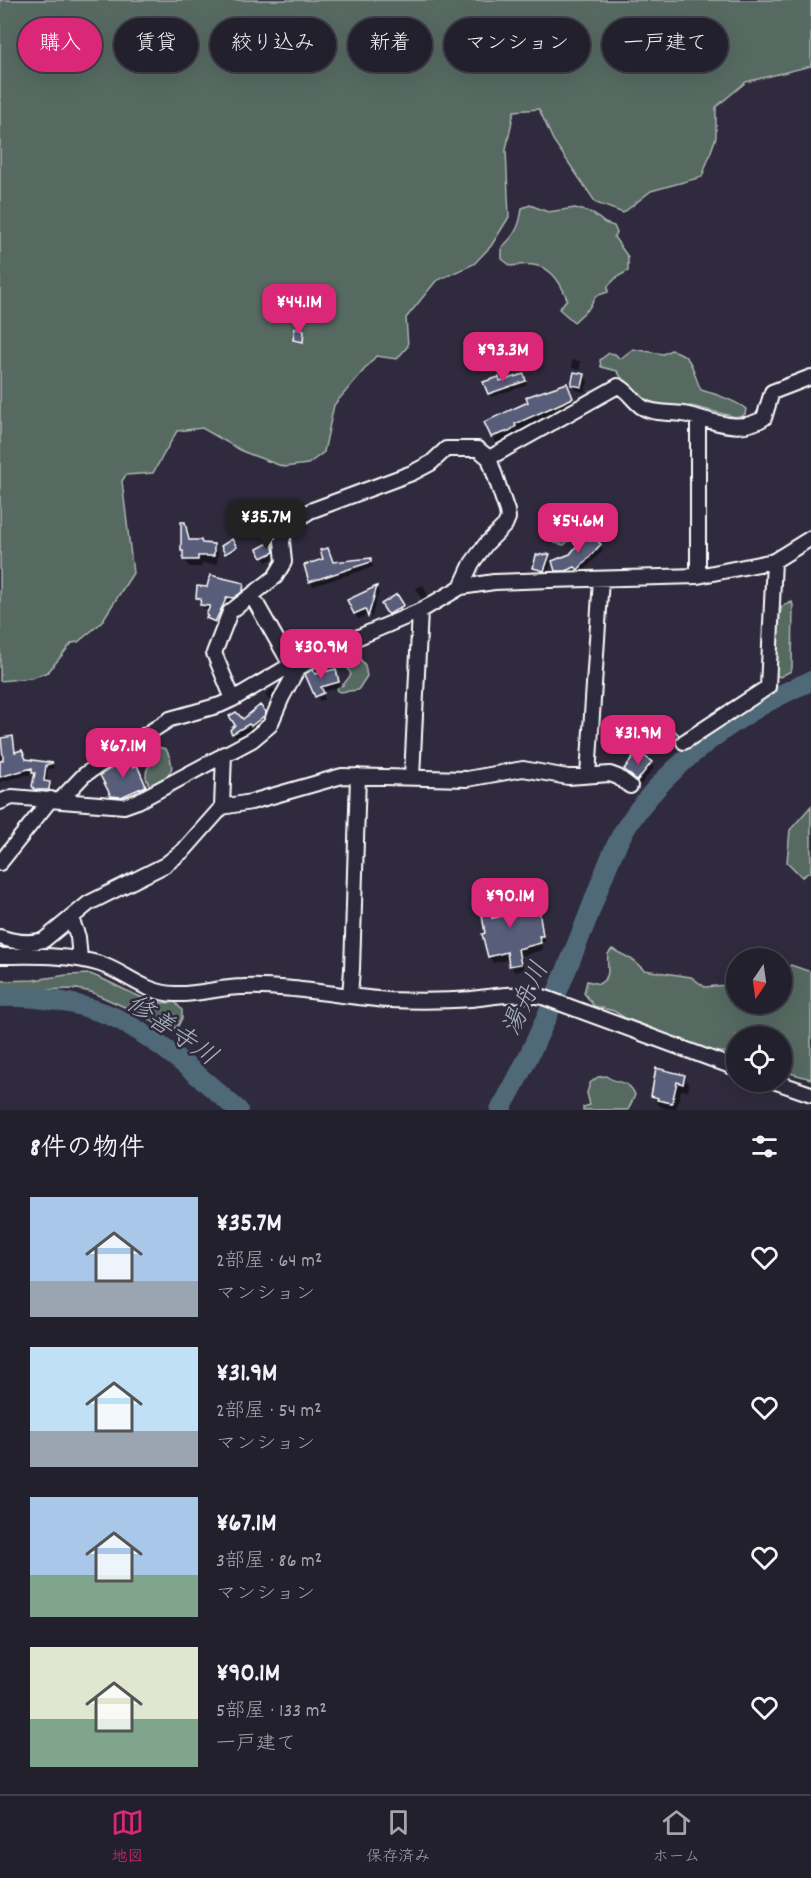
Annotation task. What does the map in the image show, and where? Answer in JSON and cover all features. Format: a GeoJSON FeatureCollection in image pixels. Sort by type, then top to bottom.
{"type":"FeatureCollection","features":[{"type":"Feature","properties":{"kind":"street"},"geometry":{"type":"LineString","coordinates":[[489,458],[618,386],[625,389],[640,406],[648,410],[684,414],[717,424],[738,426],[764,418],[771,392],[811,376]]}},
{"type":"Feature","properties":{"kind":"street"},"geometry":{"type":"LineString","coordinates":[[698,418],[698,576]]}},
{"type":"Feature","properties":{"kind":"street"},"geometry":{"type":"LineString","coordinates":[[233,699],[214,653],[230,612],[275,577],[284,562],[282,541],[285,532],[301,516],[412,473],[431,463],[446,449],[478,449],[489,458],[508,518],[505,525],[486,544],[472,563],[461,587]]}},
{"type":"Feature","properties":{"kind":"street"},"geometry":{"type":"LineString","coordinates":[[0,863],[55,800],[84,775],[170,719],[233,699],[294,666],[420,610],[461,587],[494,582],[698,576],[774,561],[811,538]]}},
{"type":"Feature","properties":{"kind":"street"},"geometry":{"type":"LineString","coordinates":[[684,742],[768,687],[774,561]]}},
{"type":"Feature","properties":{"kind":"street"},"geometry":{"type":"LineString","coordinates":[[588,776],[601,579]]}},
{"type":"Feature","properties":{"kind":"street"},"geometry":{"type":"LineString","coordinates":[[252,596],[294,666]]}},
{"type":"Feature","properties":{"kind":"street"},"geometry":{"type":"LineString","coordinates":[[412,777],[420,610]]}},
{"type":"Feature","properties":{"kind":"street"},"geometry":{"type":"LineString","coordinates":[[0,802],[12,796],[124,806],[138,801],[252,740],[270,725],[294,666]]}},
{"type":"Feature","properties":{"kind":"street"},"geometry":{"type":"LineString","coordinates":[[222,807],[224,754]]}},
{"type":"Feature","properties":{"kind":"street"},"geometry":{"type":"LineString","coordinates":[[0,937],[13,941],[37,942],[50,935],[104,894],[165,865],[184,850],[222,807],[251,802],[342,776],[467,779],[523,769],[568,777],[610,774],[630,786]]}},
{"type":"Feature","properties":{"kind":"street"},"geometry":{"type":"LineString","coordinates":[[350,996],[358,776]]}},
{"type":"Feature","properties":{"kind":"street"},"geometry":{"type":"LineString","coordinates":[[71,918],[78,937],[80,959]]}},
{"type":"Feature","properties":{"kind":"street"},"geometry":{"type":"LineString","coordinates":[[0,956],[80,959],[117,971],[135,983],[150,989],[174,994],[195,994],[249,987],[425,1001],[519,994],[543,997],[726,1064]]}},
{"type":"Feature","properties":{"kind":"street"},"geometry":{"type":"LineString","coordinates":[[792,1087],[811,1094]]}},
{"type":"Feature","properties":{"kind":"green space"},"geometry":{"type":"Polygon","coordinates":[[[0,0],[811,0],[811,66],[746,82],[716,107],[716,137],[702,177],[651,191],[623,213],[596,203],[553,140],[539,109],[514,111],[506,150],[509,217],[491,246],[474,264],[436,281],[406,318],[408,346],[397,359],[376,356],[334,405],[324,452],[308,464],[284,467],[244,452],[202,428],[177,431],[153,473],[126,475],[122,481],[133,573],[101,623],[78,642],[72,643],[48,672],[31,678],[0,681],[0,0]]]}},
{"type":"Feature","properties":{"kind":"green space"},"geometry":{"type":"Polygon","coordinates":[[[530,205],[548,212],[575,208],[592,213],[605,223],[614,226],[617,233],[614,237],[628,257],[628,271],[608,286],[608,292],[596,296],[589,308],[574,322],[559,309],[567,299],[552,274],[539,266],[511,266],[502,259],[502,247],[516,230],[522,208],[530,205]]]}},
{"type":"Feature","properties":{"kind":"green space"},"geometry":{"type":"Polygon","coordinates":[[[633,349],[663,354],[671,350],[679,352],[689,360],[701,390],[736,403],[746,409],[745,414],[740,418],[691,406],[670,408],[636,395],[617,371],[601,367],[600,360],[609,353],[615,354],[620,359],[633,349]]]}},
{"type":"Feature","properties":{"kind":"green space"},"geometry":{"type":"Polygon","coordinates":[[[581,510],[588,524],[564,545],[555,543],[560,535],[555,526],[557,521],[581,510]]]}},
{"type":"Feature","properties":{"kind":"green space"},"geometry":{"type":"Polygon","coordinates":[[[792,602],[792,668],[780,677],[776,675],[776,627],[782,606],[792,602]]]}},
{"type":"Feature","properties":{"kind":"green space"},"geometry":{"type":"Polygon","coordinates":[[[339,653],[356,654],[365,665],[367,676],[358,690],[338,691],[337,688],[343,685],[351,675],[348,668],[333,660],[339,653]]]}},
{"type":"Feature","properties":{"kind":"green space"},"geometry":{"type":"Polygon","coordinates":[[[153,746],[166,749],[172,767],[169,775],[154,788],[148,783],[146,777],[151,763],[150,750],[153,746]]]}},
{"type":"Feature","properties":{"kind":"green space"},"geometry":{"type":"Polygon","coordinates":[[[811,806],[811,871],[802,877],[787,862],[790,830],[811,806]]]}},
{"type":"Feature","properties":{"kind":"green space"},"geometry":{"type":"Polygon","coordinates":[[[612,949],[633,960],[644,970],[691,977],[705,987],[726,985],[726,1014],[792,1014],[792,965],[811,972],[811,1079],[792,1074],[792,1026],[726,1026],[726,1053],[698,1049],[674,1041],[614,1011],[594,1006],[584,993],[587,981],[599,984],[606,978],[608,954],[612,949]]]}},
{"type":"Feature","properties":{"kind":"green space"},"geometry":{"type":"Polygon","coordinates":[[[90,974],[142,998],[164,1003],[175,1002],[182,1010],[182,1018],[177,1028],[166,1029],[147,1017],[91,992],[77,989],[0,988],[0,981],[90,974]]]}},
{"type":"Feature","properties":{"kind":"green space"},"geometry":{"type":"Polygon","coordinates":[[[606,1076],[626,1084],[633,1090],[635,1095],[628,1110],[583,1110],[583,1107],[590,1105],[587,1093],[590,1083],[598,1077],[606,1076]]]}},
{"type":"Feature","properties":{"kind":"building"},"geometry":{"type":"Polygon","coordinates":[[[295,328],[304,330],[303,342],[293,340],[295,328]]]}},
{"type":"Feature","properties":{"kind":"building"},"geometry":{"type":"Polygon","coordinates":[[[574,372],[585,374],[582,387],[571,385],[574,372]]]}},
{"type":"Feature","properties":{"kind":"building"},"geometry":{"type":"Polygon","coordinates":[[[524,374],[526,381],[488,394],[483,382],[499,377],[500,381],[524,374]]]}},
{"type":"Feature","properties":{"kind":"building"},"geometry":{"type":"Polygon","coordinates":[[[567,383],[573,398],[515,424],[516,426],[509,431],[491,437],[484,422],[528,402],[526,397],[567,383]]]}},
{"type":"Feature","properties":{"kind":"building"},"geometry":{"type":"Polygon","coordinates":[[[181,522],[185,522],[189,540],[201,540],[202,543],[214,544],[214,556],[198,556],[198,560],[183,560],[181,522]]]}},
{"type":"Feature","properties":{"kind":"building"},"geometry":{"type":"Polygon","coordinates":[[[590,530],[601,544],[578,570],[575,567],[566,571],[555,571],[552,561],[570,554],[590,530]]]}},
{"type":"Feature","properties":{"kind":"building"},"geometry":{"type":"Polygon","coordinates":[[[232,539],[237,547],[225,554],[221,546],[232,539]]]}},
{"type":"Feature","properties":{"kind":"building"},"geometry":{"type":"Polygon","coordinates":[[[272,541],[274,552],[262,558],[257,549],[272,541]]]}},
{"type":"Feature","properties":{"kind":"building"},"geometry":{"type":"Polygon","coordinates":[[[328,548],[333,562],[371,558],[371,562],[309,582],[304,565],[323,559],[320,550],[328,548]]]}},
{"type":"Feature","properties":{"kind":"building"},"geometry":{"type":"Polygon","coordinates":[[[550,554],[544,571],[533,568],[536,555],[550,554]]]}},
{"type":"Feature","properties":{"kind":"building"},"geometry":{"type":"Polygon","coordinates":[[[210,575],[244,583],[243,591],[234,598],[227,597],[215,622],[206,618],[210,606],[200,605],[201,599],[196,598],[197,586],[207,587],[210,575]]]}},
{"type":"Feature","properties":{"kind":"building"},"geometry":{"type":"Polygon","coordinates":[[[377,586],[368,617],[365,609],[354,614],[347,600],[377,586]]]}},
{"type":"Feature","properties":{"kind":"building"},"geometry":{"type":"Polygon","coordinates":[[[397,594],[404,605],[388,615],[381,604],[397,594]]]}},
{"type":"Feature","properties":{"kind":"building"},"geometry":{"type":"Polygon","coordinates":[[[313,669],[315,674],[336,669],[339,682],[321,687],[324,693],[315,697],[305,674],[313,669]]]}},
{"type":"Feature","properties":{"kind":"building"},"geometry":{"type":"Polygon","coordinates":[[[260,705],[266,712],[264,716],[251,726],[249,724],[232,734],[230,730],[235,725],[229,716],[236,712],[243,719],[260,705]]]}},
{"type":"Feature","properties":{"kind":"building"},"geometry":{"type":"Polygon","coordinates":[[[662,718],[679,735],[674,742],[656,725],[662,718]]]}},
{"type":"Feature","properties":{"kind":"building"},"geometry":{"type":"Polygon","coordinates":[[[13,736],[15,752],[22,750],[26,759],[53,763],[46,765],[44,781],[50,782],[49,790],[35,790],[32,786],[35,773],[32,773],[32,768],[0,777],[0,761],[3,760],[1,738],[13,736]]]}},
{"type":"Feature","properties":{"kind":"building"},"geometry":{"type":"Polygon","coordinates":[[[638,751],[652,762],[637,781],[624,769],[638,751]]]}},
{"type":"Feature","properties":{"kind":"building"},"geometry":{"type":"Polygon","coordinates":[[[127,758],[133,767],[137,765],[146,786],[121,797],[111,796],[100,775],[127,758]]]}},
{"type":"Feature","properties":{"kind":"building"},"geometry":{"type":"Polygon","coordinates":[[[491,889],[494,901],[489,902],[492,918],[525,911],[524,904],[538,902],[543,936],[539,936],[541,943],[518,949],[521,964],[509,966],[507,952],[488,957],[482,934],[485,933],[478,892],[491,889]]]}},
{"type":"Feature","properties":{"kind":"building"},"geometry":{"type":"Polygon","coordinates":[[[656,1068],[685,1075],[683,1084],[677,1082],[672,1103],[657,1100],[658,1098],[651,1096],[656,1068]]]}},
{"type":"Feature","properties":{"kind":"waterway","name":"湯舟川"},"geometry":{"type":"LineString","coordinates":[[500,1110],[547,1016],[610,859],[627,826],[663,781],[708,741],[759,707],[811,681]]}},
{"type":"Feature","properties":{"kind":"waterway","name":"修善寺川"},"geometry":{"type":"LineString","coordinates":[[0,997],[26,997],[65,1002],[120,1020],[156,1042],[238,1110]]}}]}
